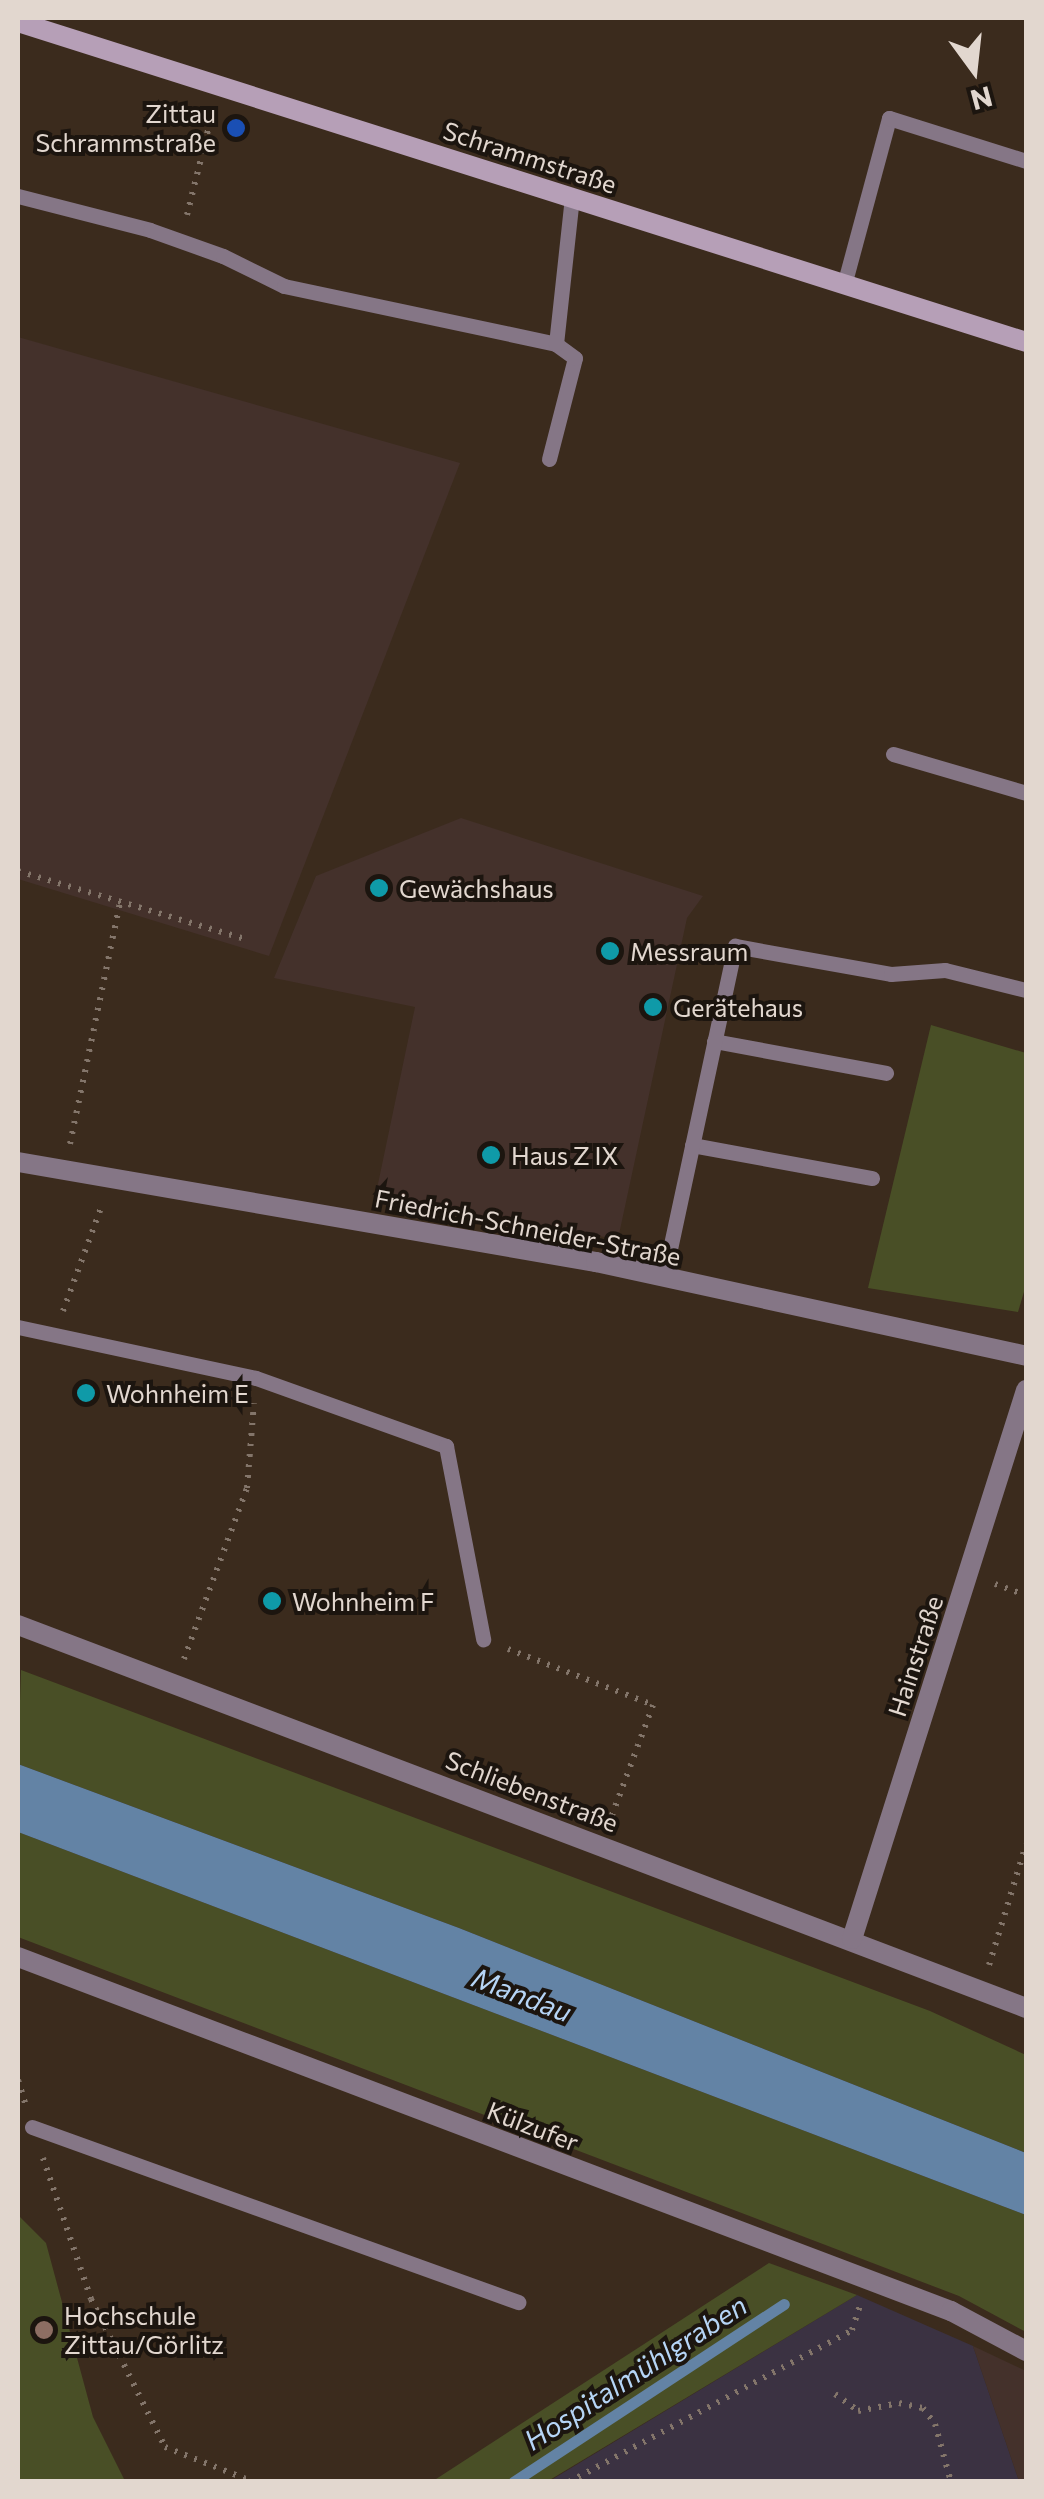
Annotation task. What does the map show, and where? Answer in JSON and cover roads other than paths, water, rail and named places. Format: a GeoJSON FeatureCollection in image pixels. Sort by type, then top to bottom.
{"type":"FeatureCollection","features":[{"type":"Feature","properties":{"kind":"main road","name":"Schrammstraße"},"geometry":{"type":"LineString","coordinates":[[18,22],[1026,342]]}},
{"type":"Feature","properties":{"kind":"street","name":"Friedrich-Schneider-Straße"},"geometry":{"type":"LineString","coordinates":[[18,1162],[664,1277],[1026,1356]]}},
{"type":"Feature","properties":{"kind":"street","name":"Hainstraße"},"geometry":{"type":"LineString","coordinates":[[852,1938],[1026,1390]]}},
{"type":"Feature","properties":{"kind":"street","name":"Schliebenstraße"},"geometry":{"type":"LineString","coordinates":[[18,1625],[852,1938],[1026,2008]]}},
{"type":"Feature","properties":{"kind":"street","name":"Külzufer"},"geometry":{"type":"LineString","coordinates":[[18,1957],[951,2312],[1026,2350]]}},
{"type":"Feature","properties":{"kind":"lane"},"geometry":{"type":"LineString","coordinates":[[844,285],[889,118],[1026,161]]}},
{"type":"Feature","properties":{"kind":"lane"},"geometry":{"type":"LineString","coordinates":[[18,196],[180,240],[284,286],[556,344],[575,358],[548,459]]}},
{"type":"Feature","properties":{"kind":"lane"},"geometry":{"type":"LineString","coordinates":[[556,344],[572,196]]}},
{"type":"Feature","properties":{"kind":"lane"},"geometry":{"type":"LineString","coordinates":[[893,754],[1026,793]]}},
{"type":"Feature","properties":{"kind":"lane"},"geometry":{"type":"LineString","coordinates":[[664,1277],[734,946],[890,974],[945,970],[1026,990]]}},
{"type":"Feature","properties":{"kind":"lane"},"geometry":{"type":"LineString","coordinates":[[714,1040],[886,1073]]}},
{"type":"Feature","properties":{"kind":"lane"},"geometry":{"type":"LineString","coordinates":[[692,1145],[872,1178]]}},
{"type":"Feature","properties":{"kind":"lane"},"geometry":{"type":"LineString","coordinates":[[18,1328],[256,1378],[446,1446],[483,1639]]}},
{"type":"Feature","properties":{"kind":"lane"},"geometry":{"type":"LineString","coordinates":[[32,2127],[518,2302]]}},
{"type":"Feature","properties":{"kind":"water","name":"Mandau"},"geometry":{"type":"Polygon","coordinates":[[[18,1764],[459,1928],[1026,2153],[1026,2215],[18,1832],[18,1764]]]}},
{"type":"Feature","properties":{"kind":"waterway","name":"Hospitalmühlgraben"},"geometry":{"type":"LineString","coordinates":[[513,2482],[784,2304]]}},
{"type":"Feature","properties":{"kind":"place","name":"Zittau Schrammstraße"},"geometry":{"type":"Point","coordinates":[236,128]}},
{"type":"Feature","properties":{"kind":"place","name":"Gewächshaus"},"geometry":{"type":"Point","coordinates":[379,888]}},
{"type":"Feature","properties":{"kind":"place","name":"Messraum"},"geometry":{"type":"Point","coordinates":[610,951]}},
{"type":"Feature","properties":{"kind":"place","name":"Gerätehaus"},"geometry":{"type":"Point","coordinates":[653,1007]}},
{"type":"Feature","properties":{"kind":"place","name":"Haus Z IX"},"geometry":{"type":"Point","coordinates":[491,1155]}},
{"type":"Feature","properties":{"kind":"place","name":"Wohnheim E"},"geometry":{"type":"Point","coordinates":[86,1393]}},
{"type":"Feature","properties":{"kind":"place","name":"Wohnheim F"},"geometry":{"type":"Point","coordinates":[272,1601]}},
{"type":"Feature","properties":{"kind":"place","name":"Hochschule Zittau/Görlitz"},"geometry":{"type":"Point","coordinates":[44,2330]}}]}
